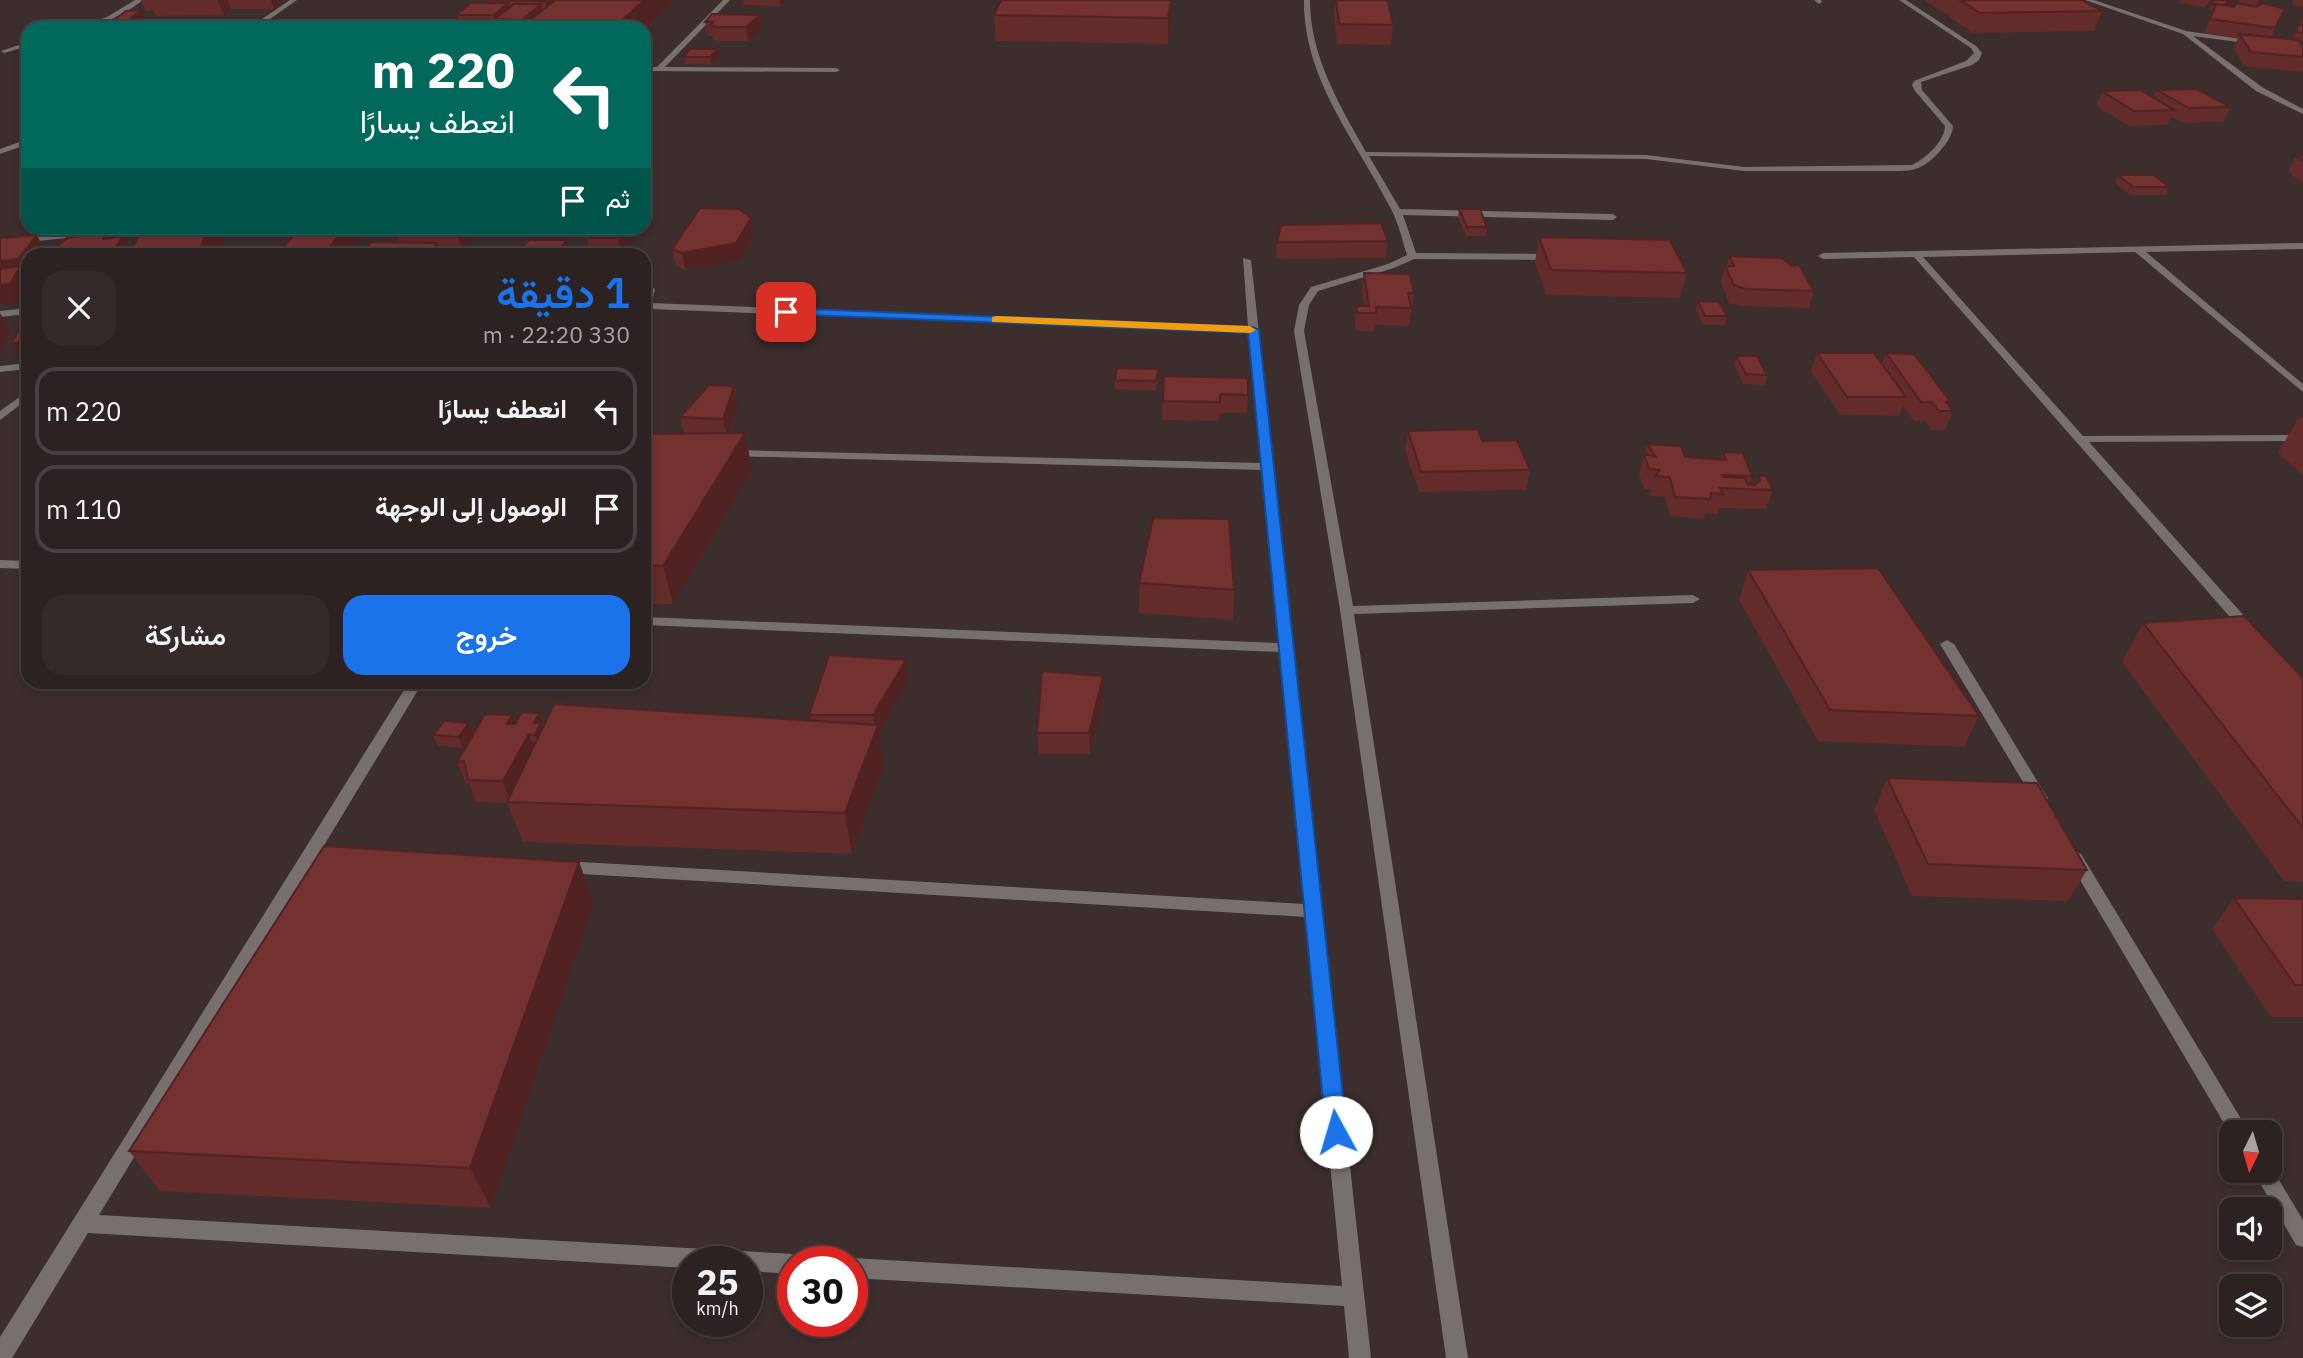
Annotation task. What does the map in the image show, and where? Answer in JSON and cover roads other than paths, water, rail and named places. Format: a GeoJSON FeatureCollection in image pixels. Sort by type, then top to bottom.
{"type":"FeatureCollection","features":[{"type":"Feature","properties":{"kind":"street"},"geometry":{"type":"LineString","coordinates":[[99,21],[140,0]]}},
{"type":"Feature","properties":{"kind":"street"},"geometry":{"type":"LineString","coordinates":[[262,21],[294,0]]}},
{"type":"Feature","properties":{"kind":"street"},"geometry":{"type":"LineString","coordinates":[[659,69],[727,0]]}},
{"type":"Feature","properties":{"kind":"street"},"geometry":{"type":"LineString","coordinates":[[1307,0],[1304,16],[1311,44],[1337,104],[1397,212],[1412,256]]}},
{"type":"Feature","properties":{"kind":"street"},"geometry":{"type":"LineString","coordinates":[[1364,154],[1646,157],[1744,169],[1859,170],[1914,167],[1925,162],[1949,133],[1950,126],[1919,91],[1916,85],[1918,81],[1969,63],[1978,53],[1974,47],[1902,0]]}},
{"type":"Feature","properties":{"kind":"street"},"geometry":{"type":"LineString","coordinates":[[2088,0],[2185,33],[2264,44]]}},
{"type":"Feature","properties":{"kind":"street"},"geometry":{"type":"LineString","coordinates":[[2185,33],[2259,89],[2303,112]]}},
{"type":"Feature","properties":{"kind":"street"},"geometry":{"type":"LineString","coordinates":[[4,51],[21,46]]}},
{"type":"Feature","properties":{"kind":"street"},"geometry":{"type":"LineString","coordinates":[[651,69],[836,70]]}},
{"type":"Feature","properties":{"kind":"street"},"geometry":{"type":"LineString","coordinates":[[0,152],[21,144]]}},
{"type":"Feature","properties":{"kind":"street"},"geometry":{"type":"LineString","coordinates":[[1397,212],[1613,217]]}},
{"type":"Feature","properties":{"kind":"street"},"geometry":{"type":"LineString","coordinates":[[0,242],[66,235]]}},
{"type":"Feature","properties":{"kind":"street"},"geometry":{"type":"LineString","coordinates":[[1823,256],[2303,246]]}},
{"type":"Feature","properties":{"kind":"street"},"geometry":{"type":"LineString","coordinates":[[2137,249],[2303,390]]}},
{"type":"Feature","properties":{"kind":"street"},"geometry":{"type":"LineString","coordinates":[[1916,254],[2258,641]]}},
{"type":"Feature","properties":{"kind":"street"},"geometry":{"type":"LineString","coordinates":[[1457,1358],[1347,610],[1299,331],[1304,305],[1314,289],[1391,266],[1412,256],[1562,257]]}},
{"type":"Feature","properties":{"kind":"street"},"geometry":{"type":"LineString","coordinates":[[1246,260],[1360,1358]]}},
{"type":"Feature","properties":{"kind":"street"},"geometry":{"type":"LineString","coordinates":[[651,310],[1253,330]]}},
{"type":"Feature","properties":{"kind":"street"},"geometry":{"type":"LineString","coordinates":[[0,314],[21,312]]}},
{"type":"Feature","properties":{"kind":"street"},"geometry":{"type":"LineString","coordinates":[[0,369],[21,367]]}},
{"type":"Feature","properties":{"kind":"street"},"geometry":{"type":"LineString","coordinates":[[0,417],[21,400]]}},
{"type":"Feature","properties":{"kind":"street"},"geometry":{"type":"LineString","coordinates":[[2080,439],[2303,438]]}},
{"type":"Feature","properties":{"kind":"street"},"geometry":{"type":"LineString","coordinates":[[713,452],[1268,467]]}},
{"type":"Feature","properties":{"kind":"street"},"geometry":{"type":"LineString","coordinates":[[0,564],[21,565]]}},
{"type":"Feature","properties":{"kind":"street"},"geometry":{"type":"LineString","coordinates":[[1347,610],[1693,599]]}},
{"type":"Feature","properties":{"kind":"street"},"geometry":{"type":"LineString","coordinates":[[651,621],[1286,648]]}},
{"type":"Feature","properties":{"kind":"street"},"geometry":{"type":"LineString","coordinates":[[1947,643],[2047,810]]}},
{"type":"Feature","properties":{"kind":"street"},"geometry":{"type":"LineString","coordinates":[[0,1357],[412,689]]}},
{"type":"Feature","properties":{"kind":"street"},"geometry":{"type":"LineString","coordinates":[[2068,846],[2233,1120]]}},
{"type":"Feature","properties":{"kind":"street"},"geometry":{"type":"LineString","coordinates":[[312,852],[354,855]]}},
{"type":"Feature","properties":{"kind":"street"},"geometry":{"type":"LineString","coordinates":[[548,866],[1314,911]]}},
{"type":"Feature","properties":{"kind":"street"},"geometry":{"type":"LineString","coordinates":[[2270,1183],[2303,1238]]}},
{"type":"Feature","properties":{"kind":"street"},"geometry":{"type":"LineString","coordinates":[[83,1223],[777,1263]]}},
{"type":"Feature","properties":{"kind":"street"},"geometry":{"type":"LineString","coordinates":[[868,1269],[1354,1297]]}}]}
